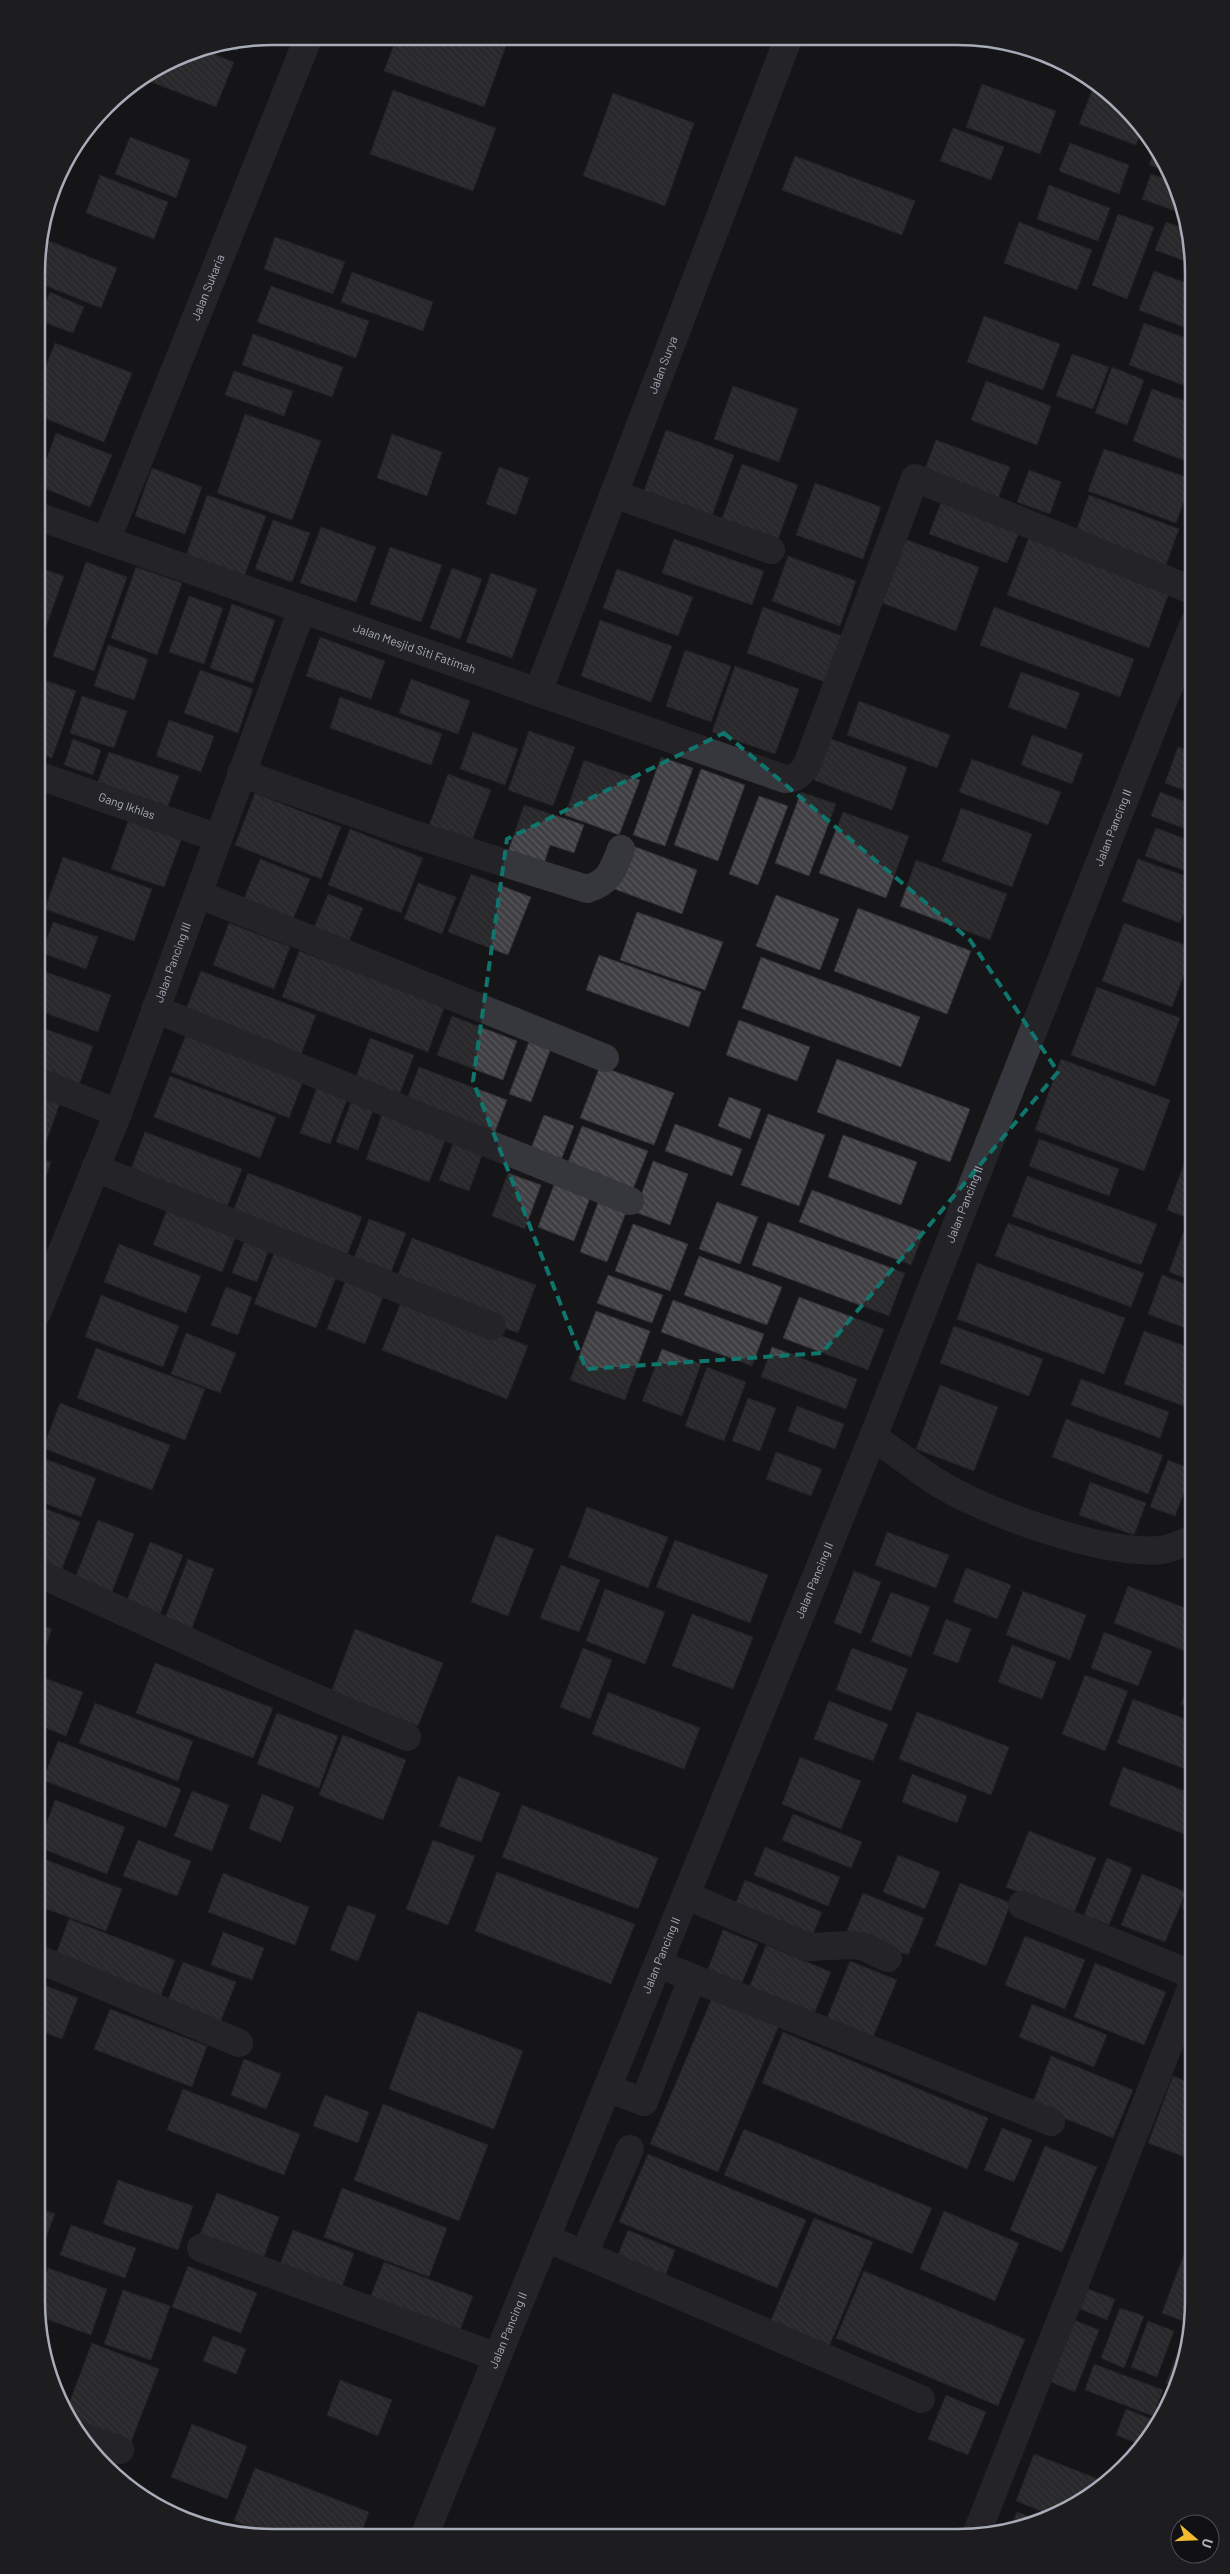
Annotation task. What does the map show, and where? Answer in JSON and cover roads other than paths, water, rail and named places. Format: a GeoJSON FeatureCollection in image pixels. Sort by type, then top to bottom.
{"type":"FeatureCollection","features":[{"type":"Feature","properties":{"kind":"street","name":"Jalan Sukaria"},"geometry":{"type":"LineString","coordinates":[[107,539],[305,45]]}},
{"type":"Feature","properties":{"kind":"street","name":"Jalan Surya"},"geometry":{"type":"LineString","coordinates":[[538,692],[786,45]]}},
{"type":"Feature","properties":{"kind":"street","name":"Jalan Mesjid Siti Fatimah"},"geometry":{"type":"LineString","coordinates":[[45,519],[538,692],[769,776],[792,779],[801,774],[806,765],[915,478],[1185,587]]}},
{"type":"Feature","properties":{"kind":"street"},"geometry":{"type":"LineString","coordinates":[[614,494],[771,550]]}},
{"type":"Feature","properties":{"kind":"street","name":"Jalan Pancing III"},"geometry":{"type":"LineString","coordinates":[[45,1291],[118,1114],[302,609]]}},
{"type":"Feature","properties":{"kind":"street","name":"Jalan Pancing II"},"geometry":{"type":"LineString","coordinates":[[427,2529],[874,1437],[1185,646]]}},
{"type":"Feature","properties":{"kind":"street"},"geometry":{"type":"LineString","coordinates":[[242,772],[410,833],[587,889],[601,885],[612,872],[621,849]]}},
{"type":"Feature","properties":{"kind":"street","name":"Gang Ikhlas"},"geometry":{"type":"LineString","coordinates":[[45,778],[218,838]]}},
{"type":"Feature","properties":{"kind":"street"},"geometry":{"type":"LineString","coordinates":[[198,894],[605,1058]]}},
{"type":"Feature","properties":{"kind":"street"},"geometry":{"type":"LineString","coordinates":[[155,1009],[630,1201]]}},
{"type":"Feature","properties":{"kind":"street"},"geometry":{"type":"LineString","coordinates":[[45,1084],[118,1114]]}},
{"type":"Feature","properties":{"kind":"street"},"geometry":{"type":"LineString","coordinates":[[95,1168],[492,1326]]}},
{"type":"Feature","properties":{"kind":"street"},"geometry":{"type":"LineString","coordinates":[[874,1437],[936,1482],[993,1509],[1066,1536],[1129,1550],[1164,1550],[1185,1542]]}},
{"type":"Feature","properties":{"kind":"street"},"geometry":{"type":"LineString","coordinates":[[45,1576],[251,1670],[407,1737]]}},
{"type":"Feature","properties":{"kind":"street"},"geometry":{"type":"LineString","coordinates":[[687,1896],[808,1947],[862,1946],[888,1958]]}},
{"type":"Feature","properties":{"kind":"street"},"geometry":{"type":"LineString","coordinates":[[1022,1905],[1185,1972]]}},
{"type":"Feature","properties":{"kind":"street"},"geometry":{"type":"LineString","coordinates":[[45,1962],[239,2043]]}},
{"type":"Feature","properties":{"kind":"street"},"geometry":{"type":"LineString","coordinates":[[658,1964],[1051,2122]]}},
{"type":"Feature","properties":{"kind":"street"},"geometry":{"type":"LineString","coordinates":[[607,2088],[644,2102],[692,1979]]}},
{"type":"Feature","properties":{"kind":"street"},"geometry":{"type":"LineString","coordinates":[[979,2528],[1185,2004]]}},
{"type":"Feature","properties":{"kind":"street"},"geometry":{"type":"LineString","coordinates":[[584,2254],[630,2149]]}},
{"type":"Feature","properties":{"kind":"street"},"geometry":{"type":"LineString","coordinates":[[546,2238],[921,2399]]}},
{"type":"Feature","properties":{"kind":"street"},"geometry":{"type":"LineString","coordinates":[[201,2248],[497,2357]]}},
{"type":"Feature","properties":{"kind":"street"},"geometry":{"type":"LineString","coordinates":[[92,2440],[120,2450]]}}]}
